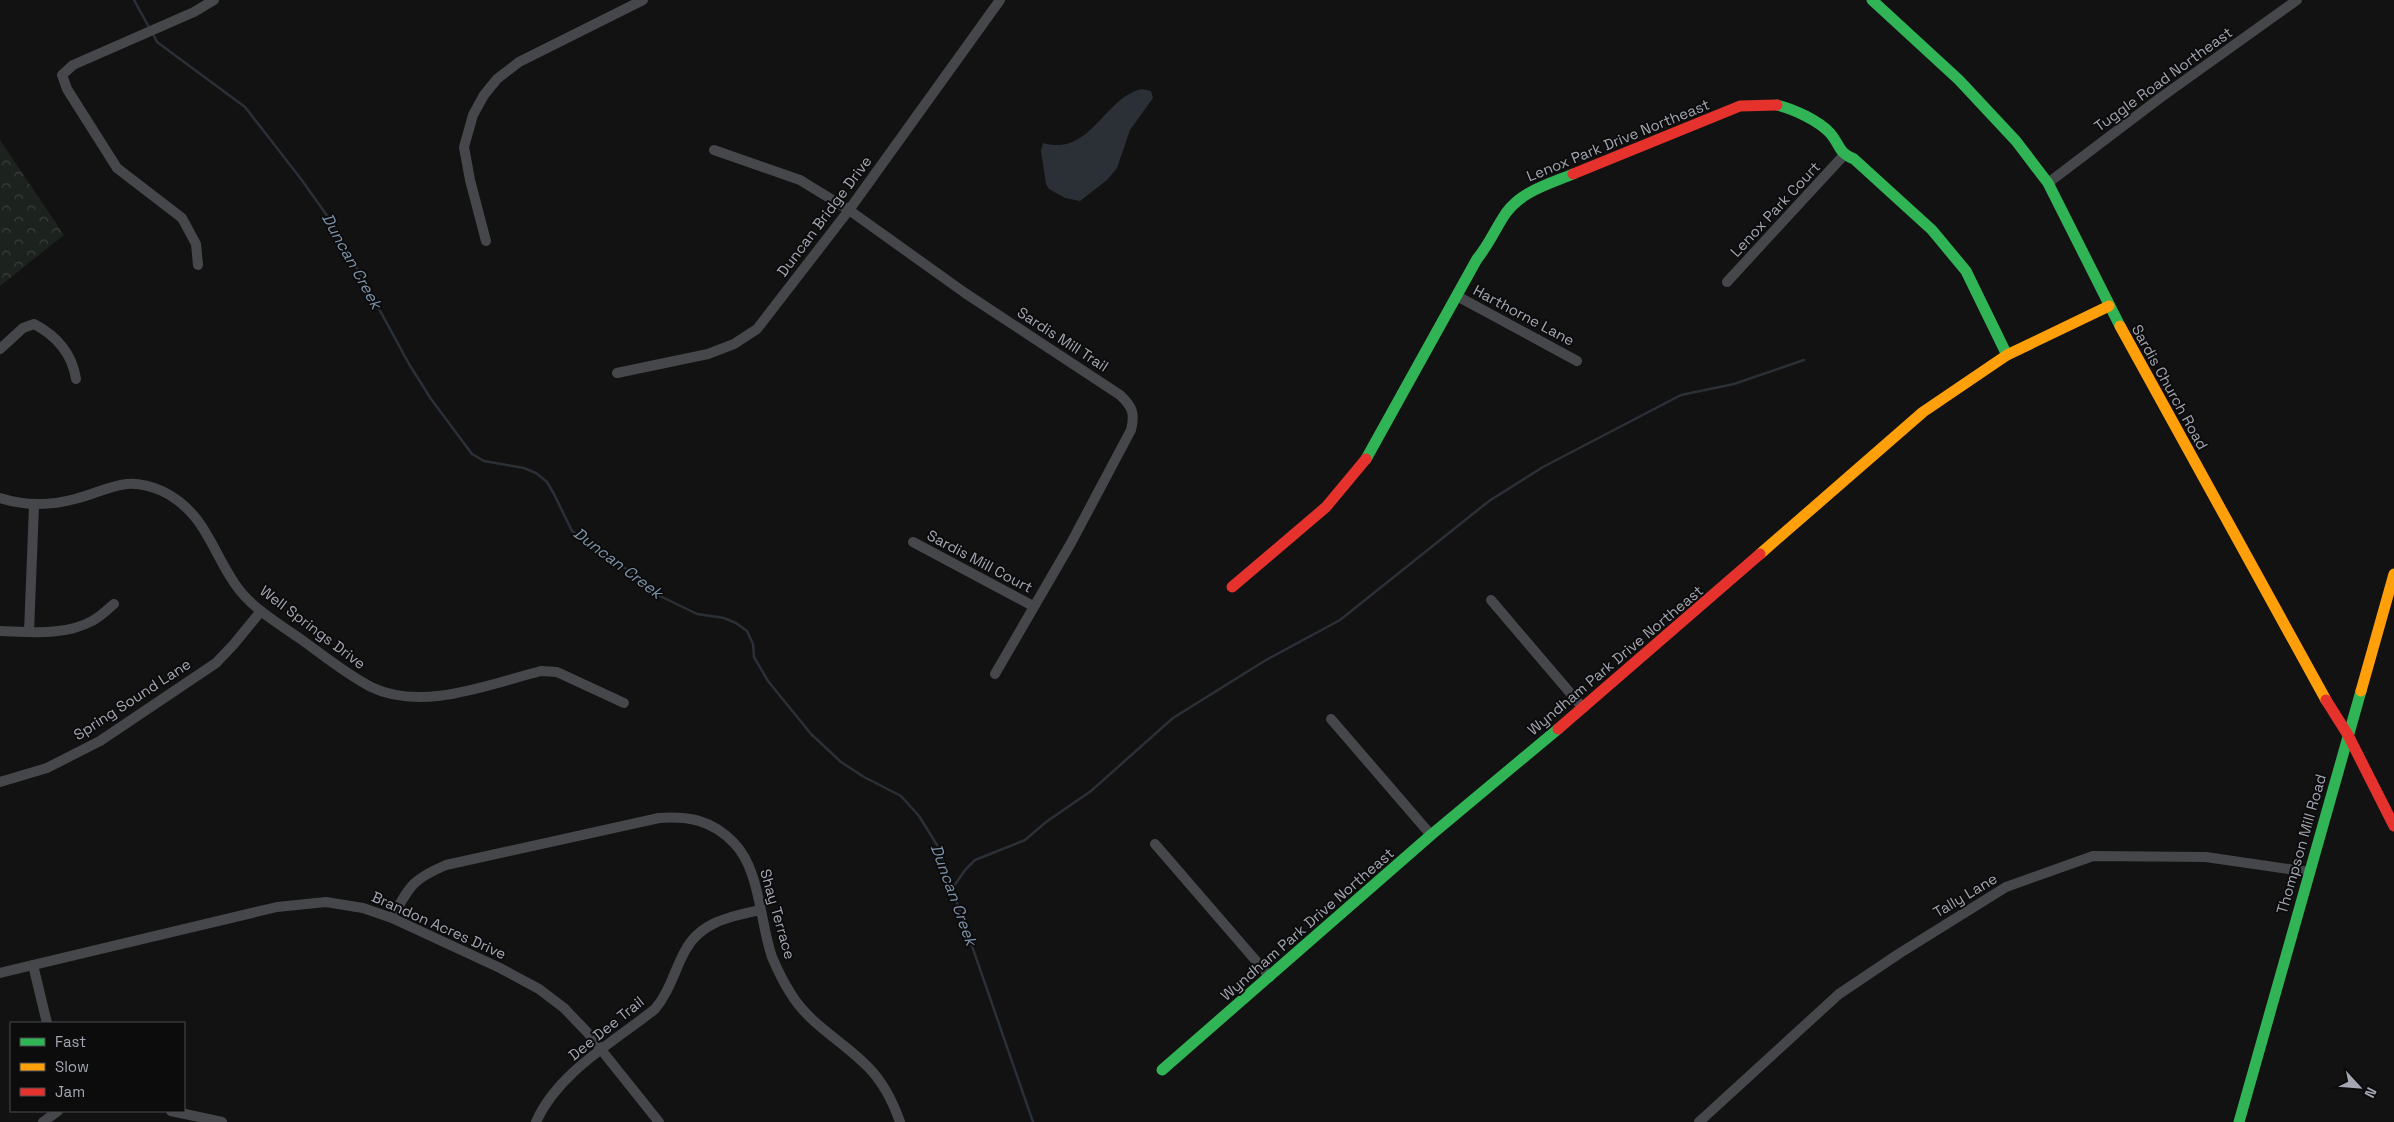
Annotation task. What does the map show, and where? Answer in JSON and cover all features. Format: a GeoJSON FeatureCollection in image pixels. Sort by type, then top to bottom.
{"type":"FeatureCollection","features":[{"type":"Feature","properties":{"kind":"street"},"geometry":{"type":"LineString","coordinates":[[198,265],[196,244],[182,218],[117,168],[71,96],[62,75],[73,65],[173,22],[214,0]]}},
{"type":"Feature","properties":{"kind":"street"},"geometry":{"type":"LineString","coordinates":[[486,242],[470,180],[464,147],[473,116],[484,95],[497,79],[519,62],[643,0]]}},
{"type":"Feature","properties":{"kind":"street","name":"Duncan Bridge Drive"},"geometry":{"type":"LineString","coordinates":[[617,373],[708,354],[734,344],[756,329],[849,210],[1000,0]]}},
{"type":"Feature","properties":{"kind":"street","name":"Sardis Church Road"},"geometry":{"type":"LineString","coordinates":[[1872,0],[1959,80],[2016,141],[2048,183],[2109,306],[2313,680],[2348,735],[2394,826]]}},
{"type":"Feature","properties":{"kind":"street","name":"Tuggle Road Northeast"},"geometry":{"type":"LineString","coordinates":[[2048,183],[2160,98],[2298,0]]}},
{"type":"Feature","properties":{"kind":"street","name":"Lenox Park Drive Northeast"},"geometry":{"type":"LineString","coordinates":[[1232,587],[1326,507],[1363,464],[1419,360],[1477,259],[1491,242],[1507,212],[1529,192],[1740,106],[1779,105],[1810,120],[1830,133],[1844,156],[1854,159],[1932,230],[1966,271],[2007,355]]}},
{"type":"Feature","properties":{"kind":"street","name":"Sardis Mill Trail"},"geometry":{"type":"LineString","coordinates":[[714,150],[800,180],[849,210],[965,292],[1120,395],[1135,414],[1131,430],[1071,543],[995,674]]}},
{"type":"Feature","properties":{"kind":"street","name":"Lenox Park Court"},"geometry":{"type":"LineString","coordinates":[[1727,282],[1844,156]]}},
{"type":"Feature","properties":{"kind":"street","name":"Harthorne Lane"},"geometry":{"type":"LineString","coordinates":[[1457,296],[1578,361]]}},
{"type":"Feature","properties":{"kind":"street","name":"Wyndham Park Drive Northeast"},"geometry":{"type":"LineString","coordinates":[[1162,1070],[1431,835],[1621,676],[1923,412],[2007,355],[2109,306]]}},
{"type":"Feature","properties":{"kind":"street"},"geometry":{"type":"LineString","coordinates":[[0,349],[23,328],[34,324],[48,331],[68,351],[74,366],[76,379]]}},
{"type":"Feature","properties":{"kind":"street","name":"Well Springs Drive"},"geometry":{"type":"LineString","coordinates":[[0,498],[34,506],[75,499],[113,485],[135,484],[160,490],[181,502],[198,519],[236,586],[261,611],[350,675],[381,690],[421,697],[446,695],[541,671],[557,672],[624,704]]}},
{"type":"Feature","properties":{"kind":"street"},"geometry":{"type":"LineString","coordinates":[[29,632],[34,506]]}},
{"type":"Feature","properties":{"kind":"street","name":"Sardis Mill Court"},"geometry":{"type":"LineString","coordinates":[[913,542],[1033,606]]}},
{"type":"Feature","properties":{"kind":"street","name":"Thompson Mill Road"},"geometry":{"type":"LineString","coordinates":[[2239,1122],[2394,574]]}},
{"type":"Feature","properties":{"kind":"street"},"geometry":{"type":"LineString","coordinates":[[1491,600],[1583,708]]}},
{"type":"Feature","properties":{"kind":"street"},"geometry":{"type":"LineString","coordinates":[[0,631],[29,632],[74,629],[94,621],[114,604]]}},
{"type":"Feature","properties":{"kind":"street","name":"Spring Sound Lane"},"geometry":{"type":"LineString","coordinates":[[0,782],[47,768],[100,741],[216,663],[261,611]]}},
{"type":"Feature","properties":{"kind":"street"},"geometry":{"type":"LineString","coordinates":[[1331,719],[1431,835]]}},
{"type":"Feature","properties":{"kind":"street","name":"Shay Terrace"},"geometry":{"type":"LineString","coordinates":[[392,918],[409,888],[422,876],[446,865],[659,818],[681,816],[703,821],[720,830],[736,844],[747,862],[772,957],[791,994],[805,1014],[868,1067],[884,1087],[900,1122]]}},
{"type":"Feature","properties":{"kind":"street"},"geometry":{"type":"LineString","coordinates":[[1155,844],[1270,977]]}},
{"type":"Feature","properties":{"kind":"street","name":"Tally Lane"},"geometry":{"type":"LineString","coordinates":[[1699,1122],[1839,994],[2006,887],[2093,856],[2206,857],[2309,872]]}},
{"type":"Feature","properties":{"kind":"street","name":"Brandon Acres Drive"},"geometry":{"type":"LineString","coordinates":[[0,972],[277,907],[326,902],[363,908],[392,918],[500,968],[539,989],[564,1008],[602,1050],[659,1122]]}},
{"type":"Feature","properties":{"kind":"street","name":"Dee Dee Trail"},"geometry":{"type":"LineString","coordinates":[[536,1122],[542,1109],[561,1084],[655,1009],[665,997],[684,951],[694,936],[729,916],[760,910]]}},
{"type":"Feature","properties":{"kind":"street"},"geometry":{"type":"LineString","coordinates":[[34,965],[47,1022]]}},
{"type":"Feature","properties":{"kind":"street"},"geometry":{"type":"LineString","coordinates":[[43,1122],[57,1112]]}},
{"type":"Feature","properties":{"kind":"street"},"geometry":{"type":"LineString","coordinates":[[176,1112],[222,1122]]}},
{"type":"Feature","properties":{"kind":"green space"},"geometry":{"type":"Polygon","coordinates":[[[0,140],[64,235],[0,286],[0,140]]]}},
{"type":"Feature","properties":{"kind":"shaded area"},"geometry":{"type":"Polygon","coordinates":[[[1142,89],[1151,91],[1153,98],[1130,130],[1117,168],[1107,180],[1080,201],[1065,198],[1049,189],[1046,184],[1041,151],[1043,143],[1059,145],[1073,142],[1085,134],[1117,103],[1129,94],[1142,89]]]}},
{"type":"Feature","properties":{"kind":"waterway","name":"Duncan Creek"},"geometry":{"type":"LineString","coordinates":[[134,0],[150,29]]}},
{"type":"Feature","properties":{"kind":"waterway","name":"Duncan Creek"},"geometry":{"type":"LineString","coordinates":[[153,34],[157,42],[245,107],[301,179],[333,224],[409,364],[431,399],[472,454],[484,461],[524,468],[536,473],[547,482],[572,531],[593,548],[628,570],[660,596],[697,614],[724,618],[736,623],[747,631],[753,644],[754,657],[768,681],[811,734],[841,762],[864,777],[901,796],[919,816],[937,845],[1033,1122]]}},
{"type":"Feature","properties":{"kind":"waterway"},"geometry":{"type":"LineString","coordinates":[[952,889],[965,870],[975,860],[1025,840],[1046,822],[1091,791],[1173,718],[1266,660],[1340,620],[1489,501],[1543,467],[1681,395],[1734,384],[1804,360]]}},
{"type":"Feature","properties":{"kind":"traffic: fast"},"geometry":{"type":"LineString","coordinates":[[1872,0],[1959,80],[2016,141],[2048,183],[2120,326]]}},
{"type":"Feature","properties":{"kind":"traffic: fast"},"geometry":{"type":"LineString","coordinates":[[1777,105],[1791,109],[1819,124],[1830,133],[1845,154],[1854,159],[1932,230],[1966,271],[2007,355]]}},
{"type":"Feature","properties":{"kind":"traffic: fast"},"geometry":{"type":"LineString","coordinates":[[1366,459],[1477,259],[1506,213],[1512,205],[1528,194],[1573,174]]}},
{"type":"Feature","properties":{"kind":"traffic: fast"},"geometry":{"type":"LineString","coordinates":[[2239,1122],[2361,691]]}},
{"type":"Feature","properties":{"kind":"traffic: fast"},"geometry":{"type":"LineString","coordinates":[[1162,1070],[1431,835],[1558,729]]}},
{"type":"Feature","properties":{"kind":"traffic: slow"},"geometry":{"type":"LineString","coordinates":[[1760,554],[1923,412],[2007,355],[2109,306]]}},
{"type":"Feature","properties":{"kind":"traffic: slow"},"geometry":{"type":"LineString","coordinates":[[2120,326],[2326,700]]}},
{"type":"Feature","properties":{"kind":"traffic: slow"},"geometry":{"type":"LineString","coordinates":[[2361,691],[2394,574]]}},
{"type":"Feature","properties":{"kind":"traffic: jam"},"geometry":{"type":"LineString","coordinates":[[1573,174],[1740,106],[1777,105]]}},
{"type":"Feature","properties":{"kind":"traffic: jam"},"geometry":{"type":"LineString","coordinates":[[1232,587],[1326,507],[1366,459]]}},
{"type":"Feature","properties":{"kind":"traffic: jam"},"geometry":{"type":"LineString","coordinates":[[1558,729],[1760,554]]}},
{"type":"Feature","properties":{"kind":"traffic: jam"},"geometry":{"type":"LineString","coordinates":[[2326,700],[2348,735],[2394,826]]}}]}
